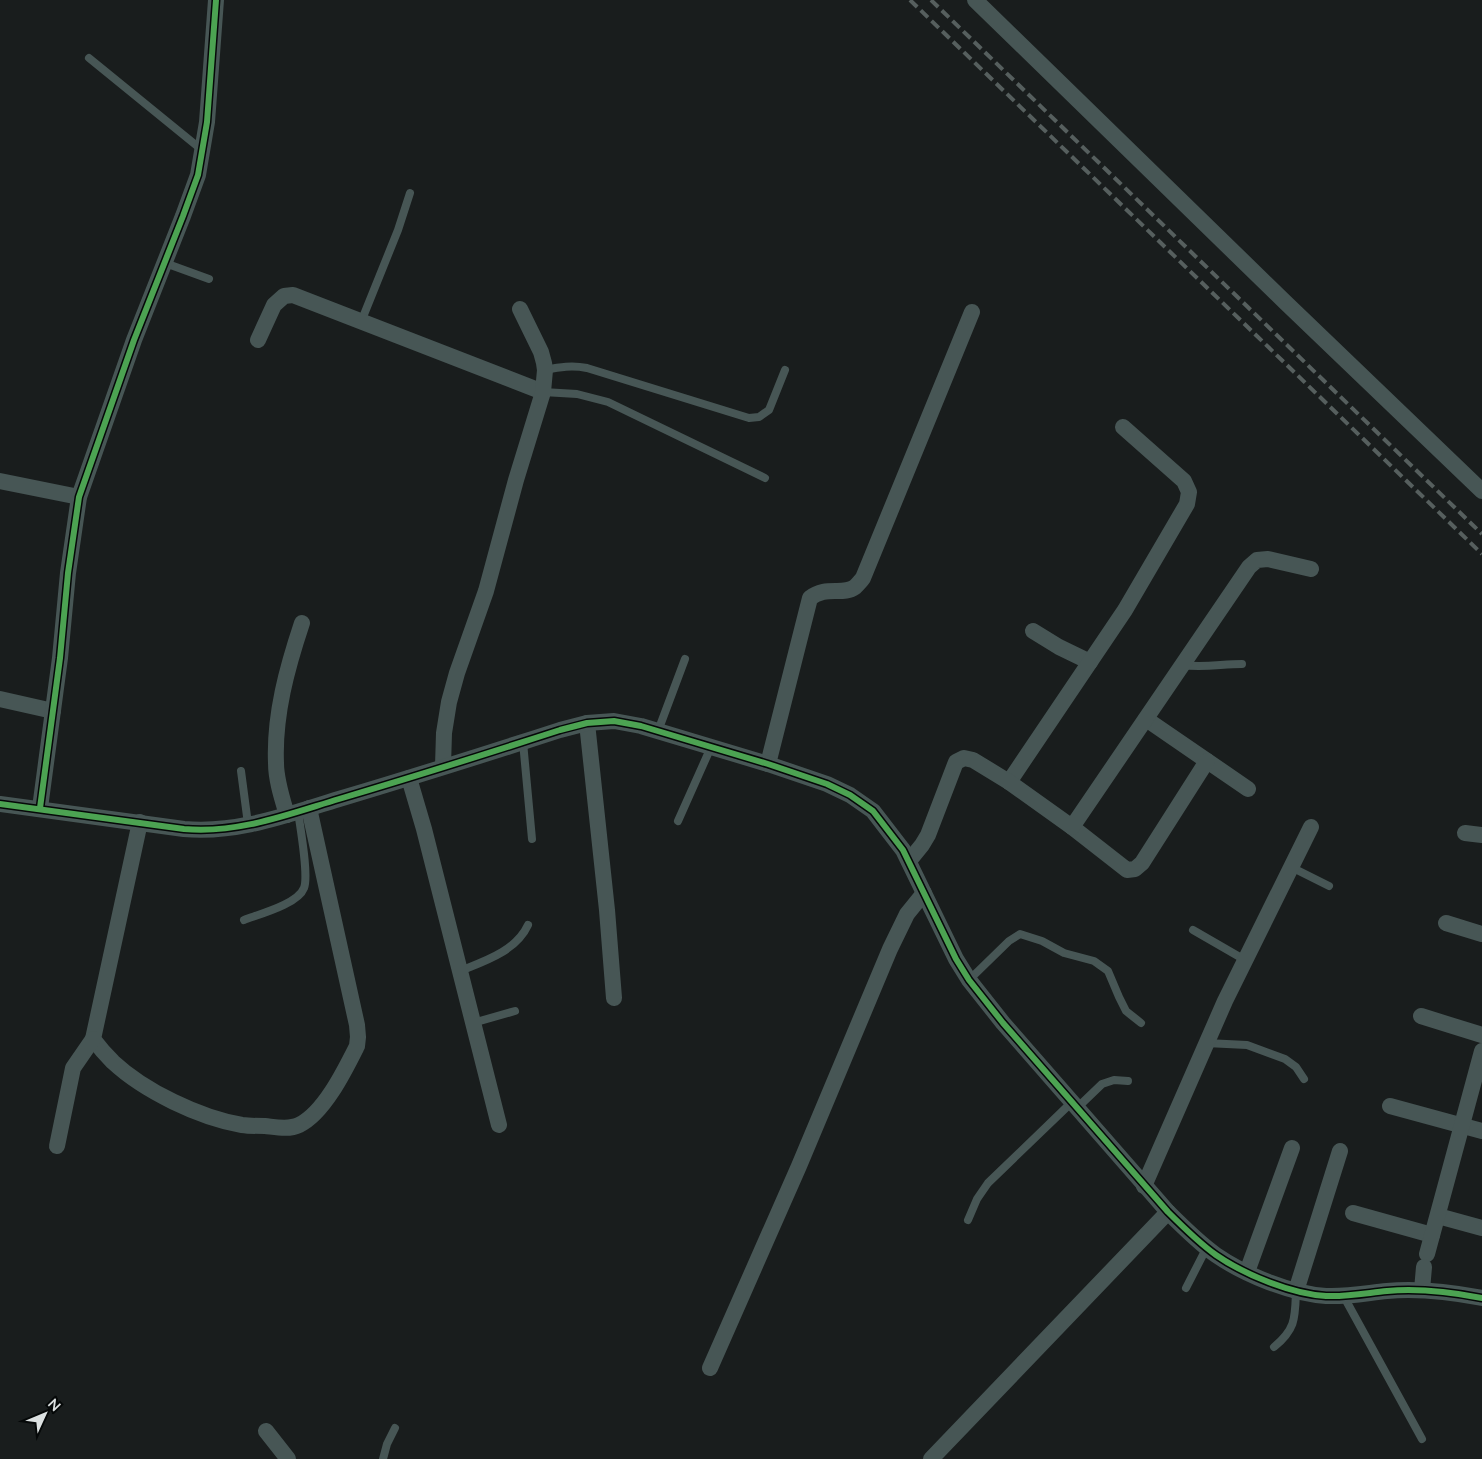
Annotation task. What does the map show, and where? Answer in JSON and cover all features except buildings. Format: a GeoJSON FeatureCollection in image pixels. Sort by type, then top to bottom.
{"type":"FeatureCollection","features":[{"type":"Feature","properties":{"kind":"street"},"geometry":{"type":"LineString","coordinates":[[40,808],[79,497],[134,340],[198,175],[207,122],[216,0]]}},
{"type":"Feature","properties":{"kind":"street"},"geometry":{"type":"LineString","coordinates":[[975,0],[1482,491]]}},
{"type":"Feature","properties":{"kind":"street"},"geometry":{"type":"LineString","coordinates":[[258,340],[274,305],[284,296],[293,295],[543,392]]}},
{"type":"Feature","properties":{"kind":"street"},"geometry":{"type":"LineString","coordinates":[[443,766],[444,733],[451,695],[466,645],[486,591],[516,480],[543,392],[545,370],[541,352],[520,309]]}},
{"type":"Feature","properties":{"kind":"street"},"geometry":{"type":"LineString","coordinates":[[768,764],[810,598],[816,593],[825,590],[840,591],[854,588],[863,578],[972,312]]}},
{"type":"Feature","properties":{"kind":"street"},"geometry":{"type":"LineString","coordinates":[[1009,782],[1124,610],[1187,504],[1189,492],[1184,481],[1123,427]]}},
{"type":"Feature","properties":{"kind":"street"},"geometry":{"type":"LineString","coordinates":[[0,481],[79,497]]}},
{"type":"Feature","properties":{"kind":"street"},"geometry":{"type":"LineString","coordinates":[[1072,827],[1248,567],[1257,560],[1268,559],[1311,569]]}},
{"type":"Feature","properties":{"kind":"street"},"geometry":{"type":"LineString","coordinates":[[93,1039],[113,1062],[147,1087],[172,1101],[214,1118],[242,1125],[286,1128],[298,1126],[309,1118],[328,1097],[353,1054],[357,1046],[357,1025],[298,811],[280,792],[277,773],[276,745],[279,705],[289,662],[302,623]]}},
{"type":"Feature","properties":{"kind":"street"},"geometry":{"type":"LineString","coordinates":[[1033,631],[1059,647],[1090,662]]}},
{"type":"Feature","properties":{"kind":"street"},"geometry":{"type":"LineString","coordinates":[[0,700],[53,711]]}},
{"type":"Feature","properties":{"kind":"street"},"geometry":{"type":"LineString","coordinates":[[1146,719],[1248,789]]}},
{"type":"Feature","properties":{"kind":"street"},"geometry":{"type":"LineString","coordinates":[[0,804],[205,831],[228,828],[298,811],[587,723],[614,721],[658,731],[768,764],[827,784],[850,795],[873,811],[903,850],[956,959],[969,980],[1003,1023],[1144,1186],[1168,1212],[1217,1256],[1270,1283],[1296,1291],[1326,1296],[1422,1290],[1482,1298]]}},
{"type":"Feature","properties":{"kind":"street"},"geometry":{"type":"LineString","coordinates":[[587,723],[607,910],[614,998]]}},
{"type":"Feature","properties":{"kind":"street"},"geometry":{"type":"LineString","coordinates":[[909,861],[922,846],[928,835],[956,762],[964,758],[973,760],[1009,782],[1072,827],[1127,870],[1135,869],[1142,863],[1207,761]]}},
{"type":"Feature","properties":{"kind":"street"},"geometry":{"type":"LineString","coordinates":[[409,778],[424,829],[499,1125]]}},
{"type":"Feature","properties":{"kind":"street"},"geometry":{"type":"LineString","coordinates":[[57,1146],[73,1068],[93,1039],[140,822]]}},
{"type":"Feature","properties":{"kind":"street"},"geometry":{"type":"LineString","coordinates":[[1144,1186],[1206,1043],[1311,827]]}},
{"type":"Feature","properties":{"kind":"street"},"geometry":{"type":"LineString","coordinates":[[1465,833],[1482,835]]}},
{"type":"Feature","properties":{"kind":"street"},"geometry":{"type":"LineString","coordinates":[[710,1368],[799,1166],[890,949],[908,914],[924,893]]}},
{"type":"Feature","properties":{"kind":"street"},"geometry":{"type":"LineString","coordinates":[[1446,923],[1482,934]]}},
{"type":"Feature","properties":{"kind":"street"},"geometry":{"type":"LineString","coordinates":[[1421,1016],[1482,1035]]}},
{"type":"Feature","properties":{"kind":"street"},"geometry":{"type":"LineString","coordinates":[[1422,1290],[1432,1235],[1482,1051]]}},
{"type":"Feature","properties":{"kind":"street"},"geometry":{"type":"LineString","coordinates":[[1390,1106],[1482,1131]]}},
{"type":"Feature","properties":{"kind":"street"},"geometry":{"type":"LineString","coordinates":[[1246,1272],[1292,1148]]}},
{"type":"Feature","properties":{"kind":"street"},"geometry":{"type":"LineString","coordinates":[[1296,1291],[1340,1151]]}},
{"type":"Feature","properties":{"kind":"street"},"geometry":{"type":"LineString","coordinates":[[931,1459],[1168,1212]]}},
{"type":"Feature","properties":{"kind":"street"},"geometry":{"type":"LineString","coordinates":[[1353,1213],[1432,1235]]}},
{"type":"Feature","properties":{"kind":"street"},"geometry":{"type":"LineString","coordinates":[[1438,1216],[1482,1228]]}},
{"type":"Feature","properties":{"kind":"street"},"geometry":{"type":"LineString","coordinates":[[266,1431],[288,1459]]}},
{"type":"Feature","properties":{"kind":"lane"},"geometry":{"type":"LineString","coordinates":[[89,58],[202,150]]}},
{"type":"Feature","properties":{"kind":"lane"},"geometry":{"type":"LineString","coordinates":[[361,322],[398,230],[410,193]]}},
{"type":"Feature","properties":{"kind":"lane"},"geometry":{"type":"LineString","coordinates":[[165,263],[209,280]]}},
{"type":"Feature","properties":{"kind":"lane"},"geometry":{"type":"LineString","coordinates":[[545,370],[563,366],[587,368],[749,418],[759,417],[769,410],[785,370]]}},
{"type":"Feature","properties":{"kind":"lane"},"geometry":{"type":"LineString","coordinates":[[543,392],[577,394],[608,402],[765,478]]}},
{"type":"Feature","properties":{"kind":"lane"},"geometry":{"type":"LineString","coordinates":[[658,731],[684,659]]}},
{"type":"Feature","properties":{"kind":"lane"},"geometry":{"type":"LineString","coordinates":[[1182,665],[1211,667],[1222,664],[1242,664]]}},
{"type":"Feature","properties":{"kind":"lane"},"geometry":{"type":"LineString","coordinates":[[523,742],[532,839]]}},
{"type":"Feature","properties":{"kind":"lane"},"geometry":{"type":"LineString","coordinates":[[678,821],[711,747]]}},
{"type":"Feature","properties":{"kind":"lane"},"geometry":{"type":"LineString","coordinates":[[241,771],[248,824]]}},
{"type":"Feature","properties":{"kind":"lane"},"geometry":{"type":"LineString","coordinates":[[244,920],[277,908],[295,898],[304,889],[306,876],[298,811]]}},
{"type":"Feature","properties":{"kind":"lane"},"geometry":{"type":"LineString","coordinates":[[1291,867],[1329,886]]}},
{"type":"Feature","properties":{"kind":"lane"},"geometry":{"type":"LineString","coordinates":[[460,971],[485,961],[508,948],[524,933],[528,925]]}},
{"type":"Feature","properties":{"kind":"lane"},"geometry":{"type":"LineString","coordinates":[[1193,930],[1245,960]]}},
{"type":"Feature","properties":{"kind":"lane"},"geometry":{"type":"LineString","coordinates":[[969,980],[1008,941],[1020,934],[1064,953],[1094,961],[1108,971],[1126,1010],[1141,1023]]}},
{"type":"Feature","properties":{"kind":"lane"},"geometry":{"type":"LineString","coordinates":[[473,1023],[515,1011]]}},
{"type":"Feature","properties":{"kind":"lane"},"geometry":{"type":"LineString","coordinates":[[1206,1043],[1247,1045],[1285,1059],[1296,1067],[1304,1079]]}},
{"type":"Feature","properties":{"kind":"lane"},"geometry":{"type":"LineString","coordinates":[[968,1220],[977,1199],[988,1183],[1074,1105],[1102,1084],[1114,1080],[1128,1081]]}},
{"type":"Feature","properties":{"kind":"lane"},"geometry":{"type":"LineString","coordinates":[[1186,1288],[1207,1247]]}},
{"type":"Feature","properties":{"kind":"lane"},"geometry":{"type":"LineString","coordinates":[[1274,1348],[1289,1333],[1292,1326],[1296,1291]]}},
{"type":"Feature","properties":{"kind":"lane"},"geometry":{"type":"LineString","coordinates":[[1342,1295],[1422,1439]]}},
{"type":"Feature","properties":{"kind":"lane"},"geometry":{"type":"LineString","coordinates":[[383,1459],[387,1444],[395,1428]]}},
{"type":"Feature","properties":{"kind":"railway"},"geometry":{"type":"LineString","coordinates":[[910,0],[1482,554]]}},
{"type":"Feature","properties":{"kind":"railway"},"geometry":{"type":"LineString","coordinates":[[931,0],[1482,534]]}},
{"type":"Feature","properties":{"kind":"cycle path"},"geometry":{"type":"LineString","coordinates":[[40,808],[79,497],[134,340],[198,175],[207,122],[216,0]]}},
{"type":"Feature","properties":{"kind":"cycle path"},"geometry":{"type":"LineString","coordinates":[[0,804],[184,829],[224,829],[263,822],[560,730],[587,723],[614,721],[641,726],[768,764],[827,784],[850,795],[873,811],[903,850],[956,959],[969,980],[1003,1023],[1168,1212],[1191,1235],[1210,1250],[1241,1270],[1299,1292],[1342,1296],[1387,1291],[1423,1290],[1482,1298]]}}]}
